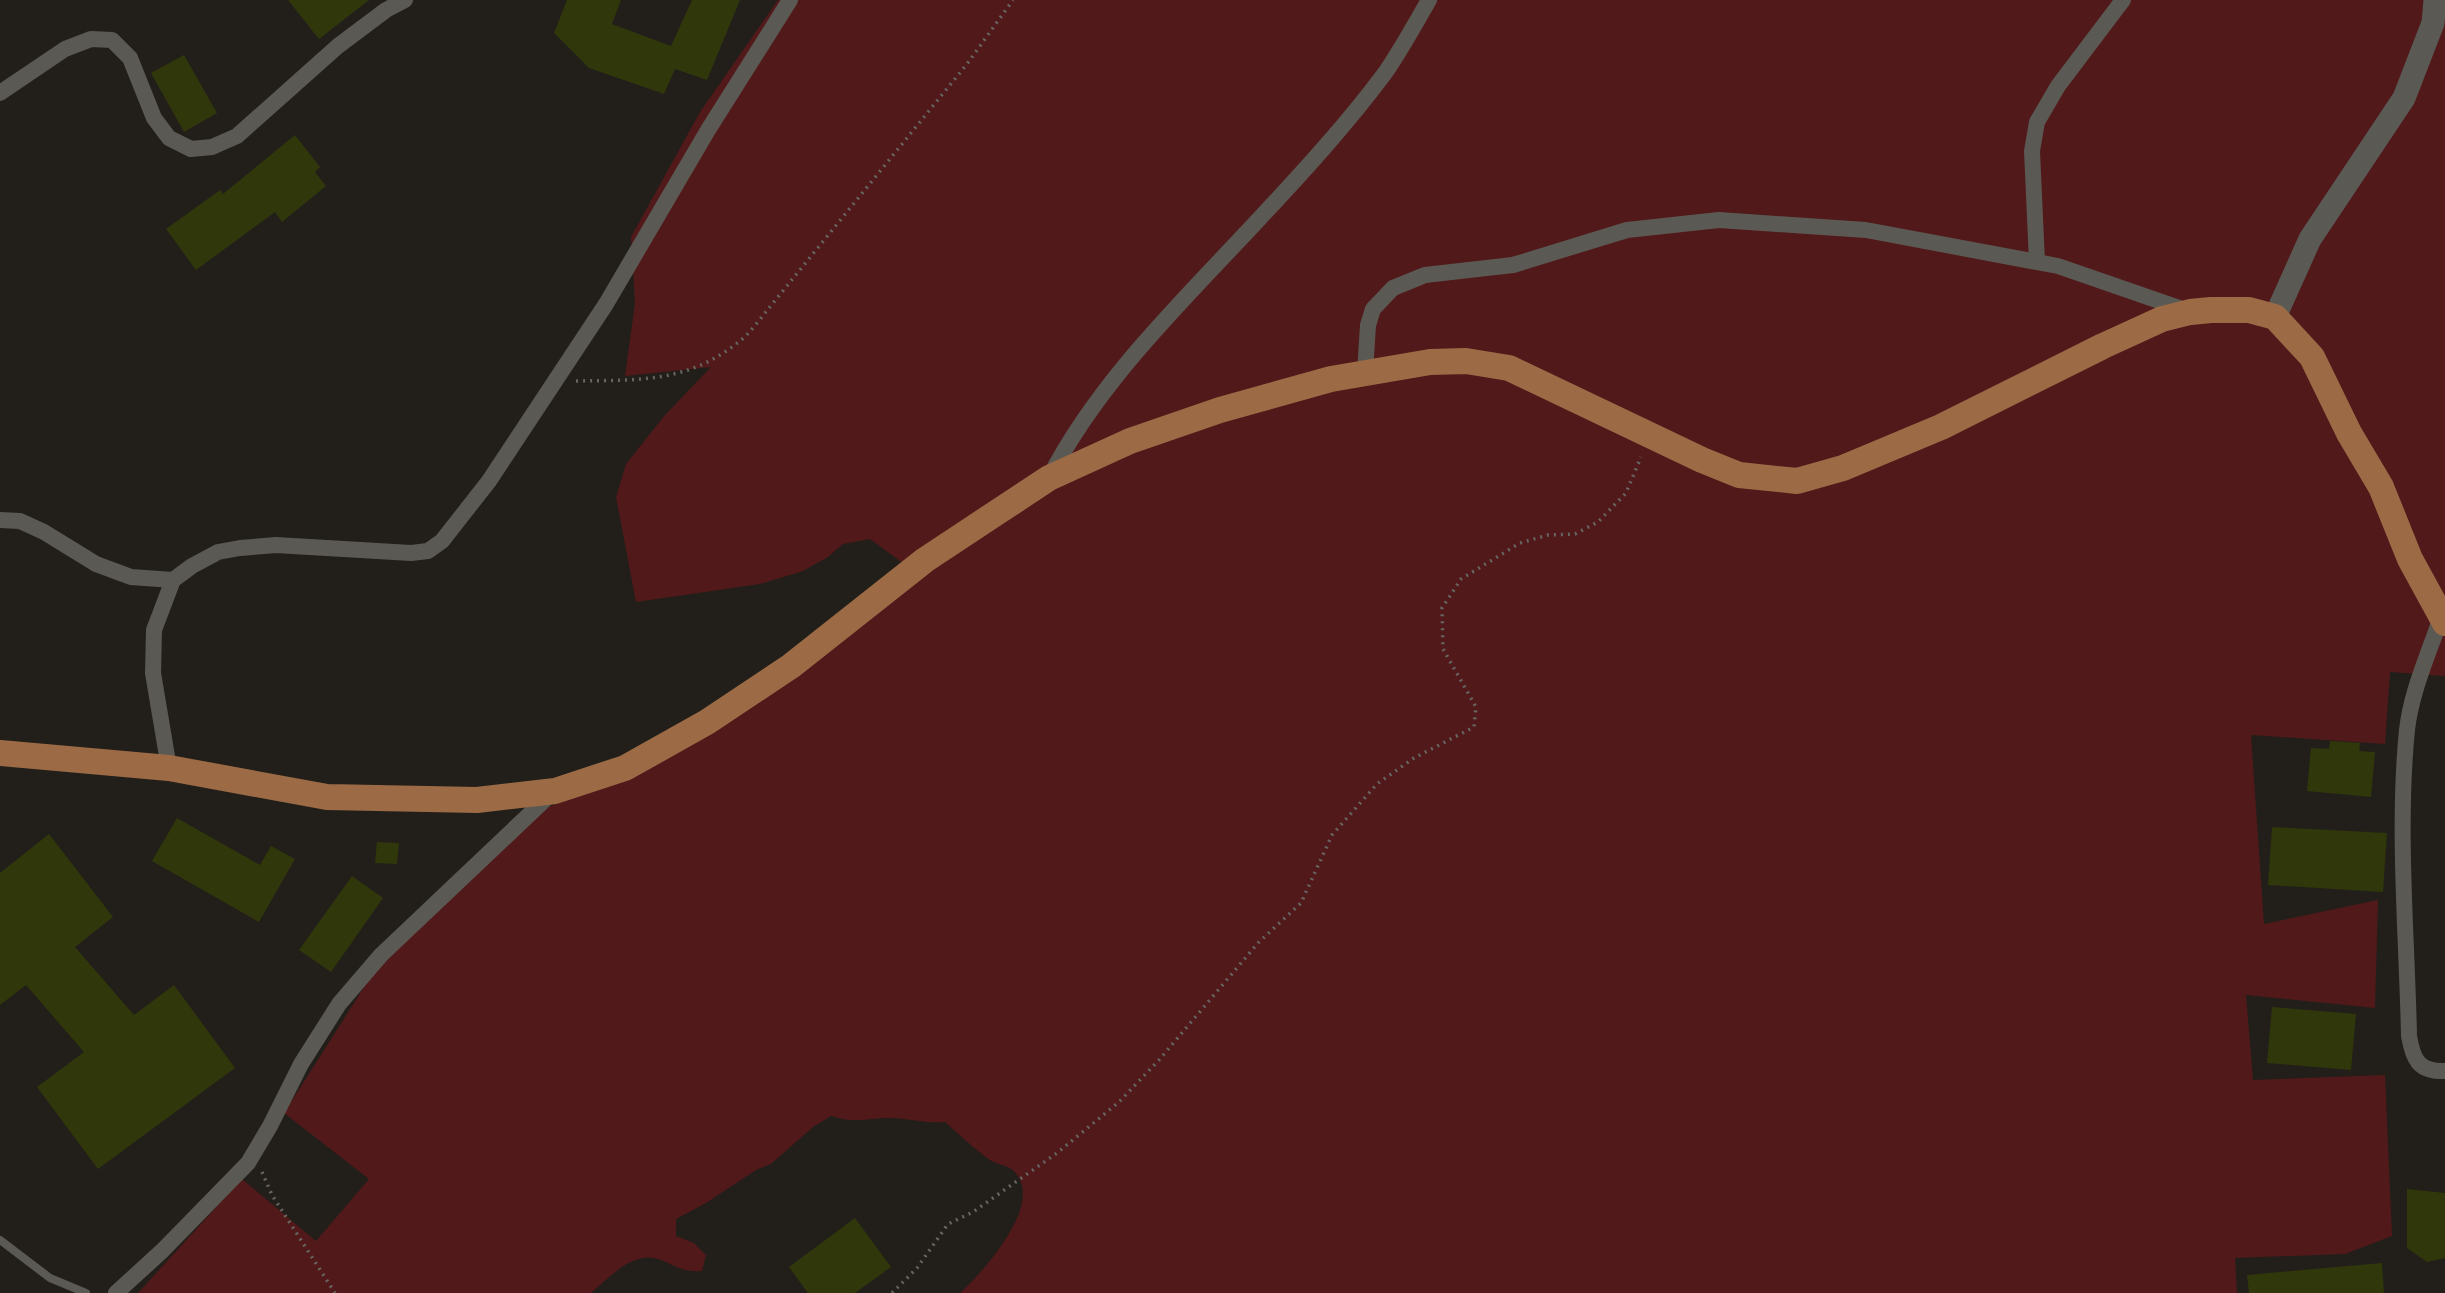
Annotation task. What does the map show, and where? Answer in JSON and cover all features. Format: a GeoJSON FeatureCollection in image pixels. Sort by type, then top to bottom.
{"type":"FeatureCollection","features":[{"type":"Feature","properties":{"kind":"main road"},"geometry":{"type":"LineString","coordinates":[[0,753],[169,768],[327,797],[477,800],[555,791],[625,768],[707,722],[791,666],[925,560],[1049,478],[1130,440],[1220,410],[1331,379],[1430,362],[1466,361],[1509,368],[1739,475],[1797,481],[1843,468],[1894,448],[2103,346],[2162,319],[2190,312],[2249,310],[2275,317],[2312,357],[2381,487],[2410,559],[2443,620]]}},
{"type":"Feature","properties":{"kind":"street"},"geometry":{"type":"LineString","coordinates":[[0,93],[65,49],[91,39],[113,40],[130,58],[155,118],[169,138],[191,149],[212,147],[237,136],[338,46],[386,10],[405,0]]}},
{"type":"Feature","properties":{"kind":"street"},"geometry":{"type":"LineString","coordinates":[[169,768],[153,673],[154,630],[173,580],[218,552],[240,548],[275,545],[411,553],[428,551],[442,541],[489,481],[607,304],[708,130],[790,0]]}},
{"type":"Feature","properties":{"kind":"street"},"geometry":{"type":"LineString","coordinates":[[1049,478],[1079,427],[1142,347],[1323,148],[1385,71],[1429,0]]}},
{"type":"Feature","properties":{"kind":"street"},"geometry":{"type":"LineString","coordinates":[[2037,262],[2032,151],[2037,122],[2058,86],[2123,0]]}},
{"type":"Feature","properties":{"kind":"street"},"geometry":{"type":"LineString","coordinates":[[2275,317],[2310,239],[2404,97],[2433,23],[2435,0]]}},
{"type":"Feature","properties":{"kind":"street"},"geometry":{"type":"LineString","coordinates":[[1365,373],[1368,325],[1373,309],[1393,288],[1425,275],[1513,265],[1627,230],[1719,220],[1866,230],[2058,266],[2190,312]]}},
{"type":"Feature","properties":{"kind":"street"},"geometry":{"type":"LineString","coordinates":[[0,520],[20,521],[44,532],[96,564],[131,577],[173,580]]}},
{"type":"Feature","properties":{"kind":"street"},"geometry":{"type":"LineString","coordinates":[[2443,620],[2414,700],[2407,729],[2404,824],[2409,1036],[2413,1057],[2421,1066],[2427,1070],[2445,1071]]}},
{"type":"Feature","properties":{"kind":"street"},"geometry":{"type":"LineString","coordinates":[[116,1293],[225,1188],[254,1154],[302,1064],[339,1004],[381,955],[555,791]]}},
{"type":"Feature","properties":{"kind":"lane"},"geometry":{"type":"LineString","coordinates":[[0,1238],[50,1278],[86,1293]]}},
{"type":"Feature","properties":{"kind":"path"},"geometry":{"type":"LineString","coordinates":[[557,381],[651,380],[702,366],[738,344],[967,64],[1013,0]]}},
{"type":"Feature","properties":{"kind":"path"},"geometry":{"type":"LineString","coordinates":[[892,1293],[917,1268],[948,1224],[973,1212],[1058,1153],[1119,1102],[1159,1060],[1258,943],[1301,903],[1332,835],[1377,784],[1414,758],[1474,727],[1476,707],[1444,649],[1442,608],[1461,579],[1520,543],[1548,535],[1575,534],[1598,522],[1626,494],[1635,469],[1653,436]]}},
{"type":"Feature","properties":{"kind":"path"},"geometry":{"type":"LineString","coordinates":[[254,1154],[272,1195],[335,1293]]}},
{"type":"Feature","properties":{"kind":"shaded area"},"geometry":{"type":"Polygon","coordinates":[[[778,0],[2445,0],[2445,676],[2390,672],[2385,744],[2251,735],[2264,924],[2378,900],[2375,1008],[2246,995],[2253,1080],[2385,1075],[2392,1236],[2345,1254],[2235,1258],[2237,1293],[960,1293],[993,1257],[1014,1225],[1023,1194],[1017,1175],[1010,1168],[984,1156],[945,1122],[890,1118],[854,1120],[831,1116],[813,1127],[771,1164],[756,1170],[676,1219],[676,1236],[694,1243],[706,1255],[702,1271],[685,1270],[661,1260],[641,1258],[623,1266],[591,1293],[138,1293],[242,1179],[316,1241],[369,1179],[284,1113],[382,959],[546,808],[624,775],[911,569],[870,539],[843,544],[828,557],[803,571],[760,584],[636,602],[616,497],[626,464],[665,415],[711,367],[625,376],[635,303],[631,237],[700,112],[778,0]]]}},
{"type":"Feature","properties":{"kind":"building"},"geometry":{"type":"Polygon","coordinates":[[[288,0],[369,0],[319,39],[288,0]]]}},
{"type":"Feature","properties":{"kind":"building"},"geometry":{"type":"Polygon","coordinates":[[[567,0],[621,0],[612,24],[671,46],[692,0],[740,0],[707,80],[675,69],[664,94],[589,68],[554,33],[567,0]]]}},
{"type":"Feature","properties":{"kind":"building"},"geometry":{"type":"Polygon","coordinates":[[[184,55],[217,113],[184,132],[151,73],[184,55]]]}},
{"type":"Feature","properties":{"kind":"building"},"geometry":{"type":"Polygon","coordinates":[[[295,135],[320,167],[315,172],[326,186],[282,222],[275,212],[196,270],[166,229],[220,190],[223,194],[295,135]]]}},
{"type":"Feature","properties":{"kind":"building"},"geometry":{"type":"Polygon","coordinates":[[[2330,741],[2360,743],[2359,751],[2375,752],[2371,797],[2307,791],[2311,748],[2329,749],[2330,741]]]}},
{"type":"Feature","properties":{"kind":"building"},"geometry":{"type":"Polygon","coordinates":[[[177,818],[260,865],[271,846],[295,859],[259,922],[152,861],[177,818]]]}},
{"type":"Feature","properties":{"kind":"building"},"geometry":{"type":"Polygon","coordinates":[[[2272,827],[2387,833],[2383,892],[2268,885],[2272,827]]]}},
{"type":"Feature","properties":{"kind":"building"},"geometry":{"type":"Polygon","coordinates":[[[49,834],[113,917],[75,947],[134,1015],[174,985],[235,1068],[98,1169],[37,1087],[84,1052],[26,985],[0,1005],[0,873],[49,834]]]}},
{"type":"Feature","properties":{"kind":"building"},"geometry":{"type":"Polygon","coordinates":[[[377,842],[399,843],[397,864],[375,863],[377,842]]]}},
{"type":"Feature","properties":{"kind":"building"},"geometry":{"type":"Polygon","coordinates":[[[352,876],[383,898],[331,972],[299,950],[352,876]]]}},
{"type":"Feature","properties":{"kind":"building"},"geometry":{"type":"Polygon","coordinates":[[[2272,1007],[2356,1014],[2351,1070],[2267,1063],[2272,1007]]]}},
{"type":"Feature","properties":{"kind":"building"},"geometry":{"type":"Polygon","coordinates":[[[2407,1189],[2445,1193],[2445,1258],[2427,1262],[2407,1248],[2407,1189]]]}},
{"type":"Feature","properties":{"kind":"building"},"geometry":{"type":"Polygon","coordinates":[[[855,1218],[891,1267],[855,1293],[808,1293],[789,1267],[855,1218]]]}},
{"type":"Feature","properties":{"kind":"building"},"geometry":{"type":"Polygon","coordinates":[[[2382,1263],[2384,1293],[2249,1293],[2247,1275],[2382,1263]]]}}]}
